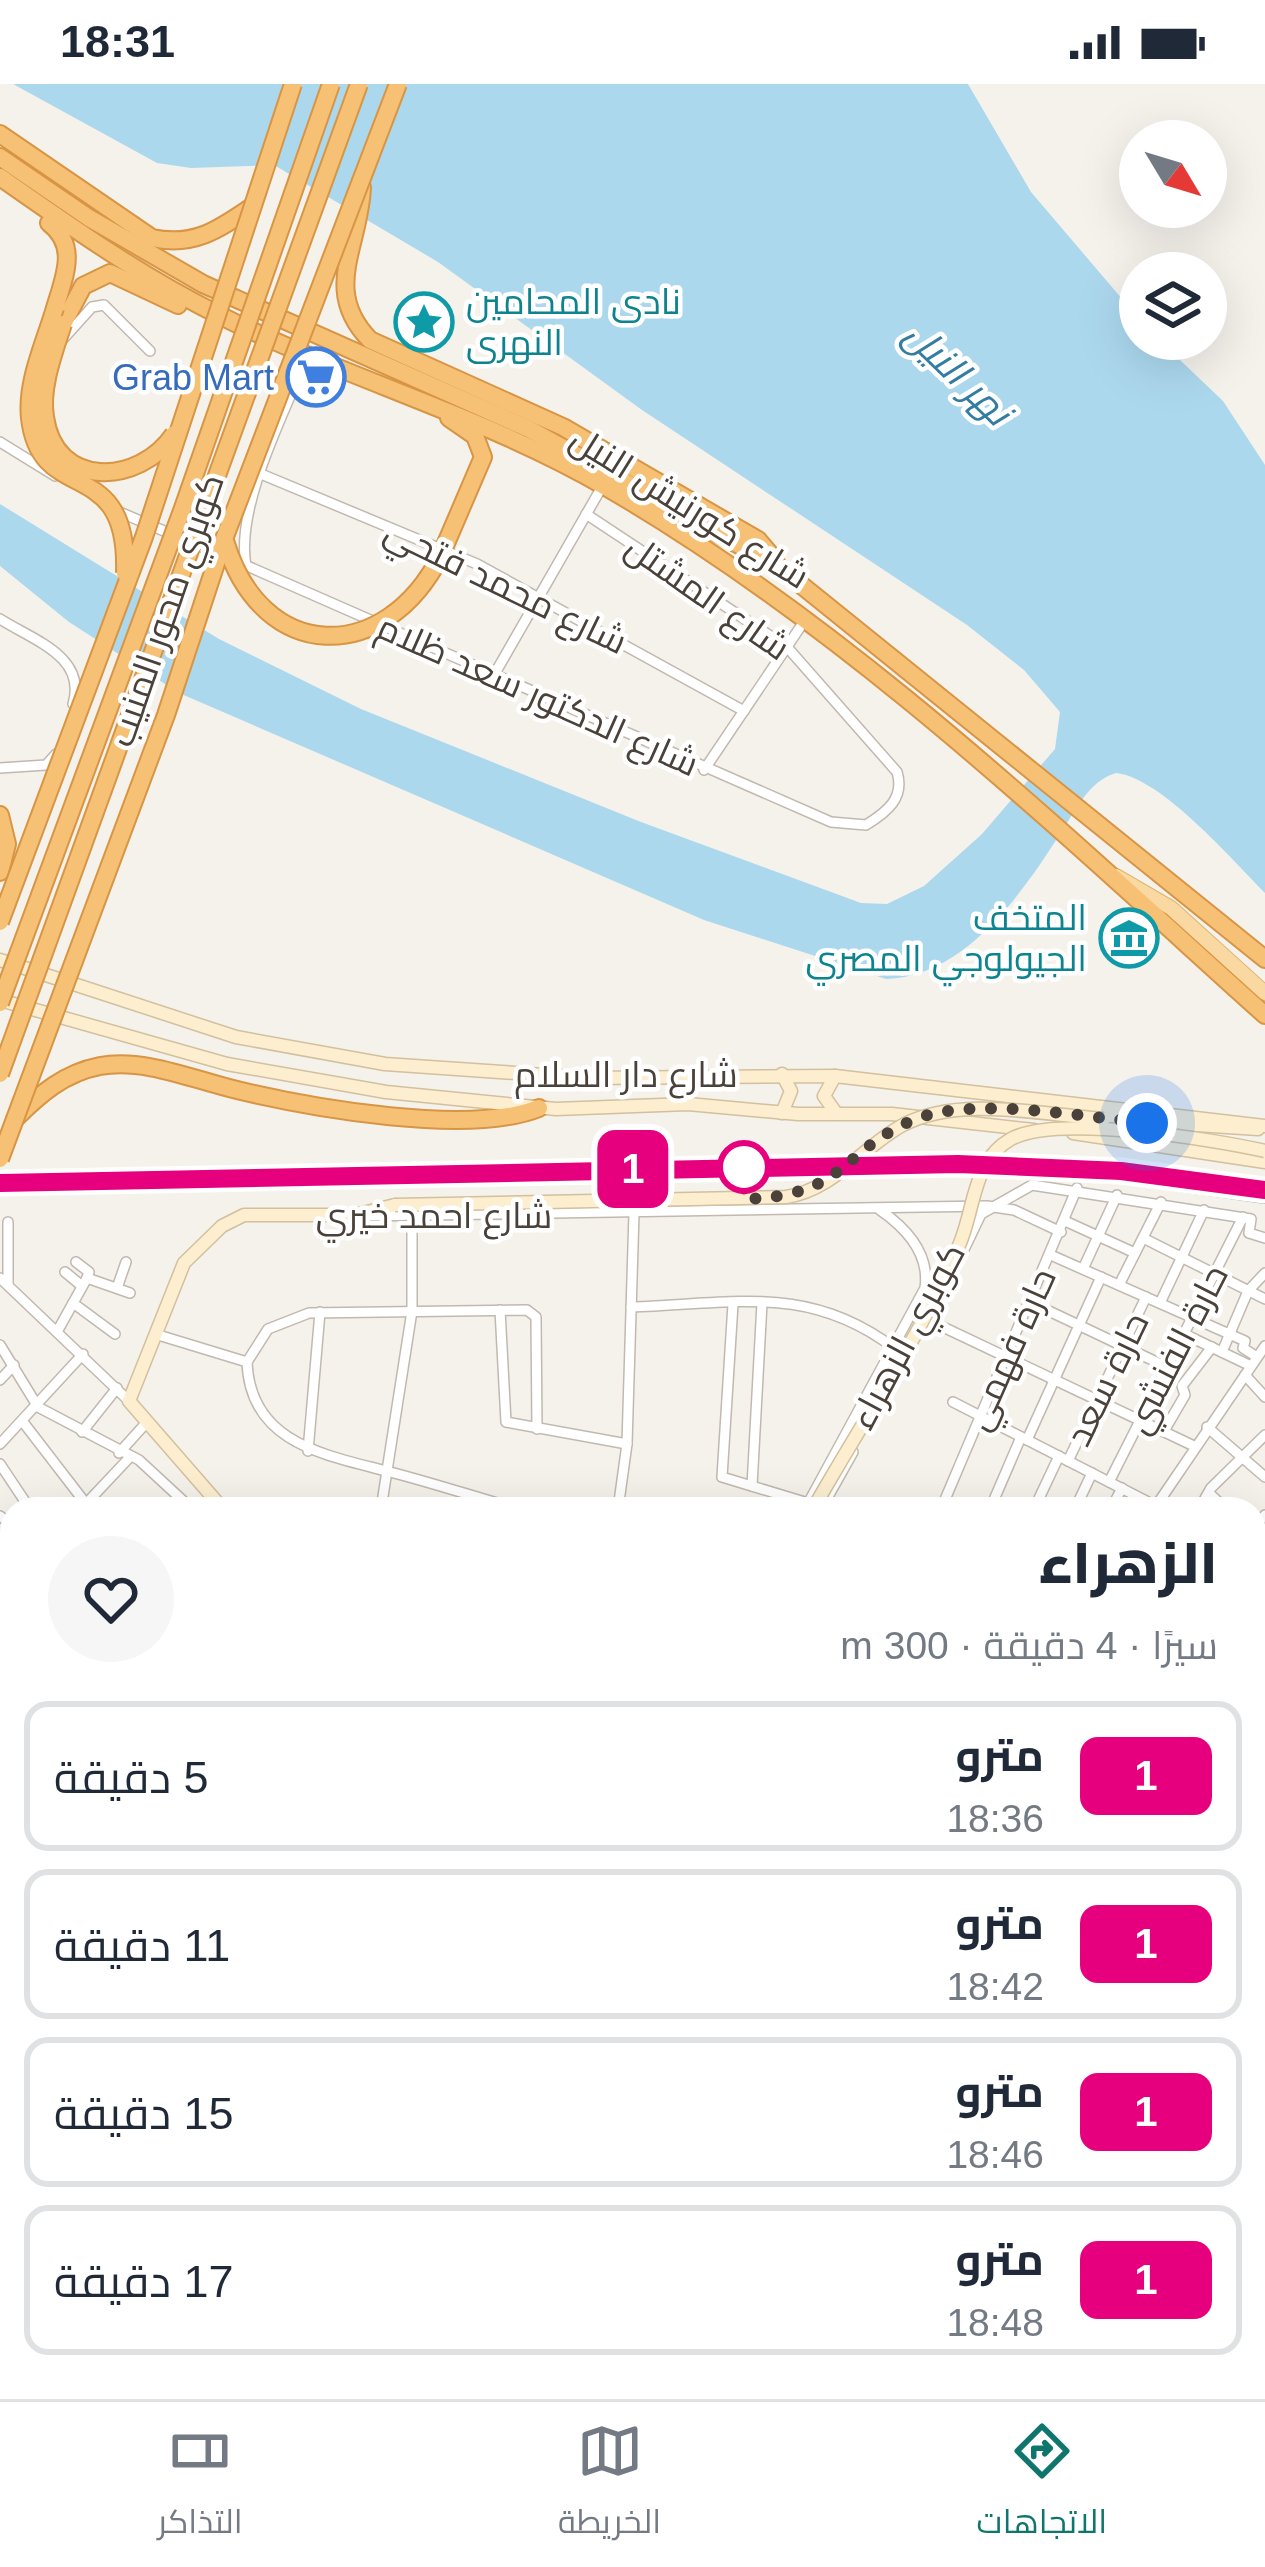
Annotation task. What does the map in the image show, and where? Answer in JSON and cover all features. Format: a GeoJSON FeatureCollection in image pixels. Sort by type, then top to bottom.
{"type":"FeatureCollection","features":[{"type":"Feature","properties":{"kind":"highway","name":"كوبري محور المنيب"},"geometry":{"type":"LineString","coordinates":[[0,922],[190,401],[293,84]]}},
{"type":"Feature","properties":{"kind":"highway","name":"كوبري محور المنيب"},"geometry":{"type":"LineString","coordinates":[[0,1001],[183,508],[331,84]]}},
{"type":"Feature","properties":{"kind":"highway","name":"كوبري محور المنيب"},"geometry":{"type":"LineString","coordinates":[[0,1075],[359,84]]}},
{"type":"Feature","properties":{"kind":"highway","name":"كوبري محور المنيب"},"geometry":{"type":"LineString","coordinates":[[0,1159],[166,715],[224,539],[398,84]]}},
{"type":"Feature","properties":{"kind":"highway"},"geometry":{"type":"LineString","coordinates":[[0,134],[152,238],[170,242],[206,237],[250,208]]}},
{"type":"Feature","properties":{"kind":"highway","name":"شارع كورنيش النيل"},"geometry":{"type":"LineString","coordinates":[[0,157],[89,218],[203,284],[529,429],[778,567],[1265,958]]}},
{"type":"Feature","properties":{"kind":"highway"},"geometry":{"type":"LineString","coordinates":[[0,178],[66,244],[68,262],[44,413],[58,448],[73,462],[109,474],[147,464],[173,436],[190,401]]}},
{"type":"Feature","properties":{"kind":"highway","name":"شارع كورنيش النيل"},"geometry":{"type":"LineString","coordinates":[[0,178],[79,233],[217,314],[424,400],[603,485],[805,620],[1084,852],[1265,1015]]}},
{"type":"Feature","properties":{"kind":"highway"},"geometry":{"type":"LineString","coordinates":[[362,180],[341,287],[359,329],[382,349],[492,392],[589,440],[758,541],[778,567]]}},
{"type":"Feature","properties":{"kind":"highway"},"geometry":{"type":"LineString","coordinates":[[124,586],[125,532],[118,512],[103,495],[59,472],[32,429],[31,391],[59,316],[83,286],[110,273],[174,304],[217,314]]}},
{"type":"Feature","properties":{"kind":"highway"},"geometry":{"type":"LineString","coordinates":[[224,539],[246,594],[285,624],[310,634],[352,632],[394,617],[423,587],[442,552],[477,476],[482,445],[424,400]]}},
{"type":"Feature","properties":{"kind":"highway"},"geometry":{"type":"LineString","coordinates":[[0,815],[7,844],[0,872]]}},
{"type":"Feature","properties":{"kind":"highway"},"geometry":{"type":"LineString","coordinates":[[15,1120],[58,1081],[104,1065],[128,1064],[263,1096],[421,1117],[496,1120],[539,1108]]}},
{"type":"Feature","properties":{"kind":"main road"},"geometry":{"type":"LineString","coordinates":[[1106,872],[1172,908],[1265,993]]}},
{"type":"Feature","properties":{"kind":"main road","name":"شارع دار السلام"},"geometry":{"type":"LineString","coordinates":[[0,960],[200,1028],[334,1057],[541,1076],[835,1076],[1265,1127]]}},
{"type":"Feature","properties":{"kind":"main road","name":"شارع دار السلام"},"geometry":{"type":"LineString","coordinates":[[0,1001],[269,1073],[539,1108],[709,1104],[782,1113],[908,1114],[1265,1162]]}},
{"type":"Feature","properties":{"kind":"main road"},"geometry":{"type":"LineString","coordinates":[[782,1074],[791,1091],[782,1113]]}},
{"type":"Feature","properties":{"kind":"main road"},"geometry":{"type":"LineString","coordinates":[[835,1076],[824,1096],[839,1114]]}},
{"type":"Feature","properties":{"kind":"main road"},"geometry":{"type":"LineString","coordinates":[[355,1216],[395,1204],[786,1197],[823,1185],[892,1132],[927,1115],[968,1110],[1232,1131],[1265,1127]]}},
{"type":"Feature","properties":{"kind":"main road","name":"كوبري الزهراء"},"geometry":{"type":"LineString","coordinates":[[818,1497],[941,1283],[968,1223],[979,1175],[1004,1143],[1046,1127],[1212,1140],[1265,1151]]}},
{"type":"Feature","properties":{"kind":"main road","name":"شارع احمد خيري"},"geometry":{"type":"LineString","coordinates":[[129,1401],[184,1263],[222,1226],[244,1215],[355,1216]]}},
{"type":"Feature","properties":{"kind":"main road"},"geometry":{"type":"LineString","coordinates":[[129,1401],[213,1497]]}},
{"type":"Feature","properties":{"kind":"street"},"geometry":{"type":"LineString","coordinates":[[55,476],[62,461],[44,431],[43,392],[56,354],[77,321],[92,307],[107,307],[150,351]]}},
{"type":"Feature","properties":{"kind":"street"},"geometry":{"type":"LineString","coordinates":[[0,442],[115,511],[247,566],[246,534],[262,474],[308,355]]}},
{"type":"Feature","properties":{"kind":"street","name":"شارع محمد فتحي"},"geometry":{"type":"LineString","coordinates":[[262,474],[539,596],[744,711]]}},
{"type":"Feature","properties":{"kind":"street"},"geometry":{"type":"LineString","coordinates":[[494,675],[603,485]]}},
{"type":"Feature","properties":{"kind":"street","name":"شارع المشتل"},"geometry":{"type":"LineString","coordinates":[[586,514],[787,647],[882,752],[900,783],[892,806],[866,825],[831,822]]}},
{"type":"Feature","properties":{"kind":"street","name":"شارع الدكتور سعد ظلام"},"geometry":{"type":"LineString","coordinates":[[247,566],[831,822]]}},
{"type":"Feature","properties":{"kind":"street"},"geometry":{"type":"LineString","coordinates":[[0,619],[71,664],[77,674],[75,699],[52,762],[0,769]]}},
{"type":"Feature","properties":{"kind":"street"},"geometry":{"type":"LineString","coordinates":[[704,770],[805,620]]}},
{"type":"Feature","properties":{"kind":"street"},"geometry":{"type":"LineString","coordinates":[[819,1497],[929,1320],[987,1206],[1033,1185],[1077,1188],[1248,1218],[1249,1233],[1265,1238]]}},
{"type":"Feature","properties":{"kind":"street","name":"حارة فهمي"},"geometry":{"type":"LineString","coordinates":[[946,1497],[1077,1188]]}},
{"type":"Feature","properties":{"kind":"street"},"geometry":{"type":"LineString","coordinates":[[1083,1269],[1117,1195]]}},
{"type":"Feature","properties":{"kind":"street"},"geometry":{"type":"LineString","coordinates":[[1119,1285],[1161,1202]]}},
{"type":"Feature","properties":{"kind":"street","name":"شارع احمد خيري"},"geometry":{"type":"LineString","coordinates":[[355,1216],[987,1206],[1098,1236],[1135,1253]]}},
{"type":"Feature","properties":{"kind":"street"},"geometry":{"type":"LineString","coordinates":[[818,1497],[914,1312],[927,1273],[906,1231],[880,1210]]}},
{"type":"Feature","properties":{"kind":"street"},"geometry":{"type":"LineString","coordinates":[[1160,1303],[1204,1210]]}},
{"type":"Feature","properties":{"kind":"street"},"geometry":{"type":"LineString","coordinates":[[620,1497],[627,1444],[634,1213]]}},
{"type":"Feature","properties":{"kind":"street"},"geometry":{"type":"LineString","coordinates":[[384,1497],[412,1311],[412,1218]]}},
{"type":"Feature","properties":{"kind":"street","name":"حارة الفنشي"},"geometry":{"type":"LineString","coordinates":[[1108,1482],[1214,1274],[1248,1218]]}},
{"type":"Feature","properties":{"kind":"street"},"geometry":{"type":"LineString","coordinates":[[8,1222],[4,1281],[129,1401]]}},
{"type":"Feature","properties":{"kind":"street"},"geometry":{"type":"LineString","coordinates":[[1143,1238],[1265,1299]]}},
{"type":"Feature","properties":{"kind":"street"},"geometry":{"type":"LineString","coordinates":[[1052,1256],[1245,1341],[1243,1348],[1265,1397]]}},
{"type":"Feature","properties":{"kind":"street"},"geometry":{"type":"LineString","coordinates":[[58,1330],[89,1272],[76,1262]]}},
{"type":"Feature","properties":{"kind":"street"},"geometry":{"type":"LineString","coordinates":[[117,1288],[126,1262]]}},
{"type":"Feature","properties":{"kind":"street"},"geometry":{"type":"LineString","coordinates":[[65,1272],[85,1282],[130,1292]]}},
{"type":"Feature","properties":{"kind":"street"},"geometry":{"type":"LineString","coordinates":[[1163,1432],[1185,1395],[1182,1386],[1229,1334],[1248,1291],[1265,1273]]}},
{"type":"Feature","properties":{"kind":"street"},"geometry":{"type":"LineString","coordinates":[[996,1497],[1101,1277]]}},
{"type":"Feature","properties":{"kind":"street","name":"حارة سعد"},"geometry":{"type":"LineString","coordinates":[[1041,1497],[1097,1400],[1146,1297]]}},
{"type":"Feature","properties":{"kind":"street"},"geometry":{"type":"LineString","coordinates":[[73,1303],[115,1334]]}},
{"type":"Feature","properties":{"kind":"street"},"geometry":{"type":"LineString","coordinates":[[631,1307],[762,1303],[829,1309],[894,1348]]}},
{"type":"Feature","properties":{"kind":"street"},"geometry":{"type":"LineString","coordinates":[[752,1486],[762,1303]]}},
{"type":"Feature","properties":{"kind":"street"},"geometry":{"type":"LineString","coordinates":[[1032,1303],[1167,1367]]}},
{"type":"Feature","properties":{"kind":"street"},"geometry":{"type":"LineString","coordinates":[[733,1304],[721,1473],[782,1497]]}},
{"type":"Feature","properties":{"kind":"street"},"geometry":{"type":"LineString","coordinates":[[500,1310],[502,1417],[537,1429],[627,1444]]}},
{"type":"Feature","properties":{"kind":"street"},"geometry":{"type":"LineString","coordinates":[[476,1497],[308,1451],[263,1414],[248,1381],[248,1362],[268,1329],[285,1319],[320,1312],[527,1310],[536,1317],[537,1429]]}},
{"type":"Feature","properties":{"kind":"street"},"geometry":{"type":"LineString","coordinates":[[308,1451],[320,1312]]}},
{"type":"Feature","properties":{"kind":"street"},"geometry":{"type":"LineString","coordinates":[[914,1312],[1194,1446]]}},
{"type":"Feature","properties":{"kind":"street"},"geometry":{"type":"LineString","coordinates":[[154,1334],[248,1362]]}},
{"type":"Feature","properties":{"kind":"street"},"geometry":{"type":"LineString","coordinates":[[1184,1334],[1251,1366]]}},
{"type":"Feature","properties":{"kind":"street"},"geometry":{"type":"LineString","coordinates":[[0,1345],[38,1407],[130,1457],[178,1497]]}},
{"type":"Feature","properties":{"kind":"street"},"geometry":{"type":"LineString","coordinates":[[1161,1497],[1265,1346]]}},
{"type":"Feature","properties":{"kind":"street"},"geometry":{"type":"LineString","coordinates":[[0,1444],[82,1354]]}},
{"type":"Feature","properties":{"kind":"street"},"geometry":{"type":"LineString","coordinates":[[0,1380],[14,1366]]}},
{"type":"Feature","properties":{"kind":"street"},"geometry":{"type":"LineString","coordinates":[[82,1432],[117,1388]]}},
{"type":"Feature","properties":{"kind":"street"},"geometry":{"type":"LineString","coordinates":[[953,1402],[1138,1497]]}},
{"type":"Feature","properties":{"kind":"street"},"geometry":{"type":"LineString","coordinates":[[23,1422],[78,1497]]}},
{"type":"Feature","properties":{"kind":"street"},"geometry":{"type":"LineString","coordinates":[[118,1453],[147,1422]]}},
{"type":"Feature","properties":{"kind":"street"},"geometry":{"type":"LineString","coordinates":[[1207,1427],[1265,1477]]}},
{"type":"Feature","properties":{"kind":"street"},"geometry":{"type":"LineString","coordinates":[[1206,1497],[1265,1435]]}},
{"type":"Feature","properties":{"kind":"street"},"geometry":{"type":"LineString","coordinates":[[95,1497],[130,1457]]}},
{"type":"Feature","properties":{"kind":"street"},"geometry":{"type":"LineString","coordinates":[[0,1464],[21,1497]]}},
{"type":"Feature","properties":{"kind":"street"},"geometry":{"type":"LineString","coordinates":[[1081,1497],[1092,1473]]}},
{"type":"Feature","properties":{"kind":"street"},"geometry":{"type":"LineString","coordinates":[[1117,1497],[1122,1488]]}},
{"type":"Feature","properties":{"kind":"street"},"geometry":{"type":"LineString","coordinates":[[1208,1493],[1212,1497]]}},
{"type":"Feature","properties":{"kind":"water","name":"نهر النيل"},"geometry":{"type":"Polygon","coordinates":[[[13,84],[968,84],[1031,192],[1119,295],[1119,360],[1180,360],[1223,401],[1265,465],[1265,893],[1175,805],[1134,778],[1116,773],[1083,798],[1027,882],[988,928],[941,964],[886,979],[704,920],[179,693],[69,622],[0,566],[0,504],[219,639],[361,709],[641,822],[861,903],[887,904],[924,886],[982,834],[1055,749],[1060,712],[1024,670],[967,625],[642,410],[438,262],[274,165],[191,168],[157,163],[13,84]]]}},
{"type":"Feature","properties":{"kind":"railway"},"geometry":{"type":"LineString","coordinates":[[0,1191],[963,1171],[1123,1180],[1265,1200]]}},
{"type":"Feature","properties":{"kind":"metro line","name":"1"},"geometry":{"type":"LineString","coordinates":[[0,1183],[958,1164],[1121,1171],[1265,1190]]}},
{"type":"Feature","properties":{"kind":"place","name":"نادى المحامين النهرى"},"geometry":{"type":"Point","coordinates":[424,322]}},
{"type":"Feature","properties":{"kind":"place","name":"Grab Mart"},"geometry":{"type":"Point","coordinates":[316,377]}},
{"type":"Feature","properties":{"kind":"place","name":"المتخف الجيولوجي المصري"},"geometry":{"type":"Point","coordinates":[1129,938]}},
{"type":"Feature","properties":{"kind":"route"},"geometry":{"type":"LineString","coordinates":[[744,1167],[744,1199],[786,1197],[823,1185],[892,1132],[941,1112],[1147,1123]]}}]}
